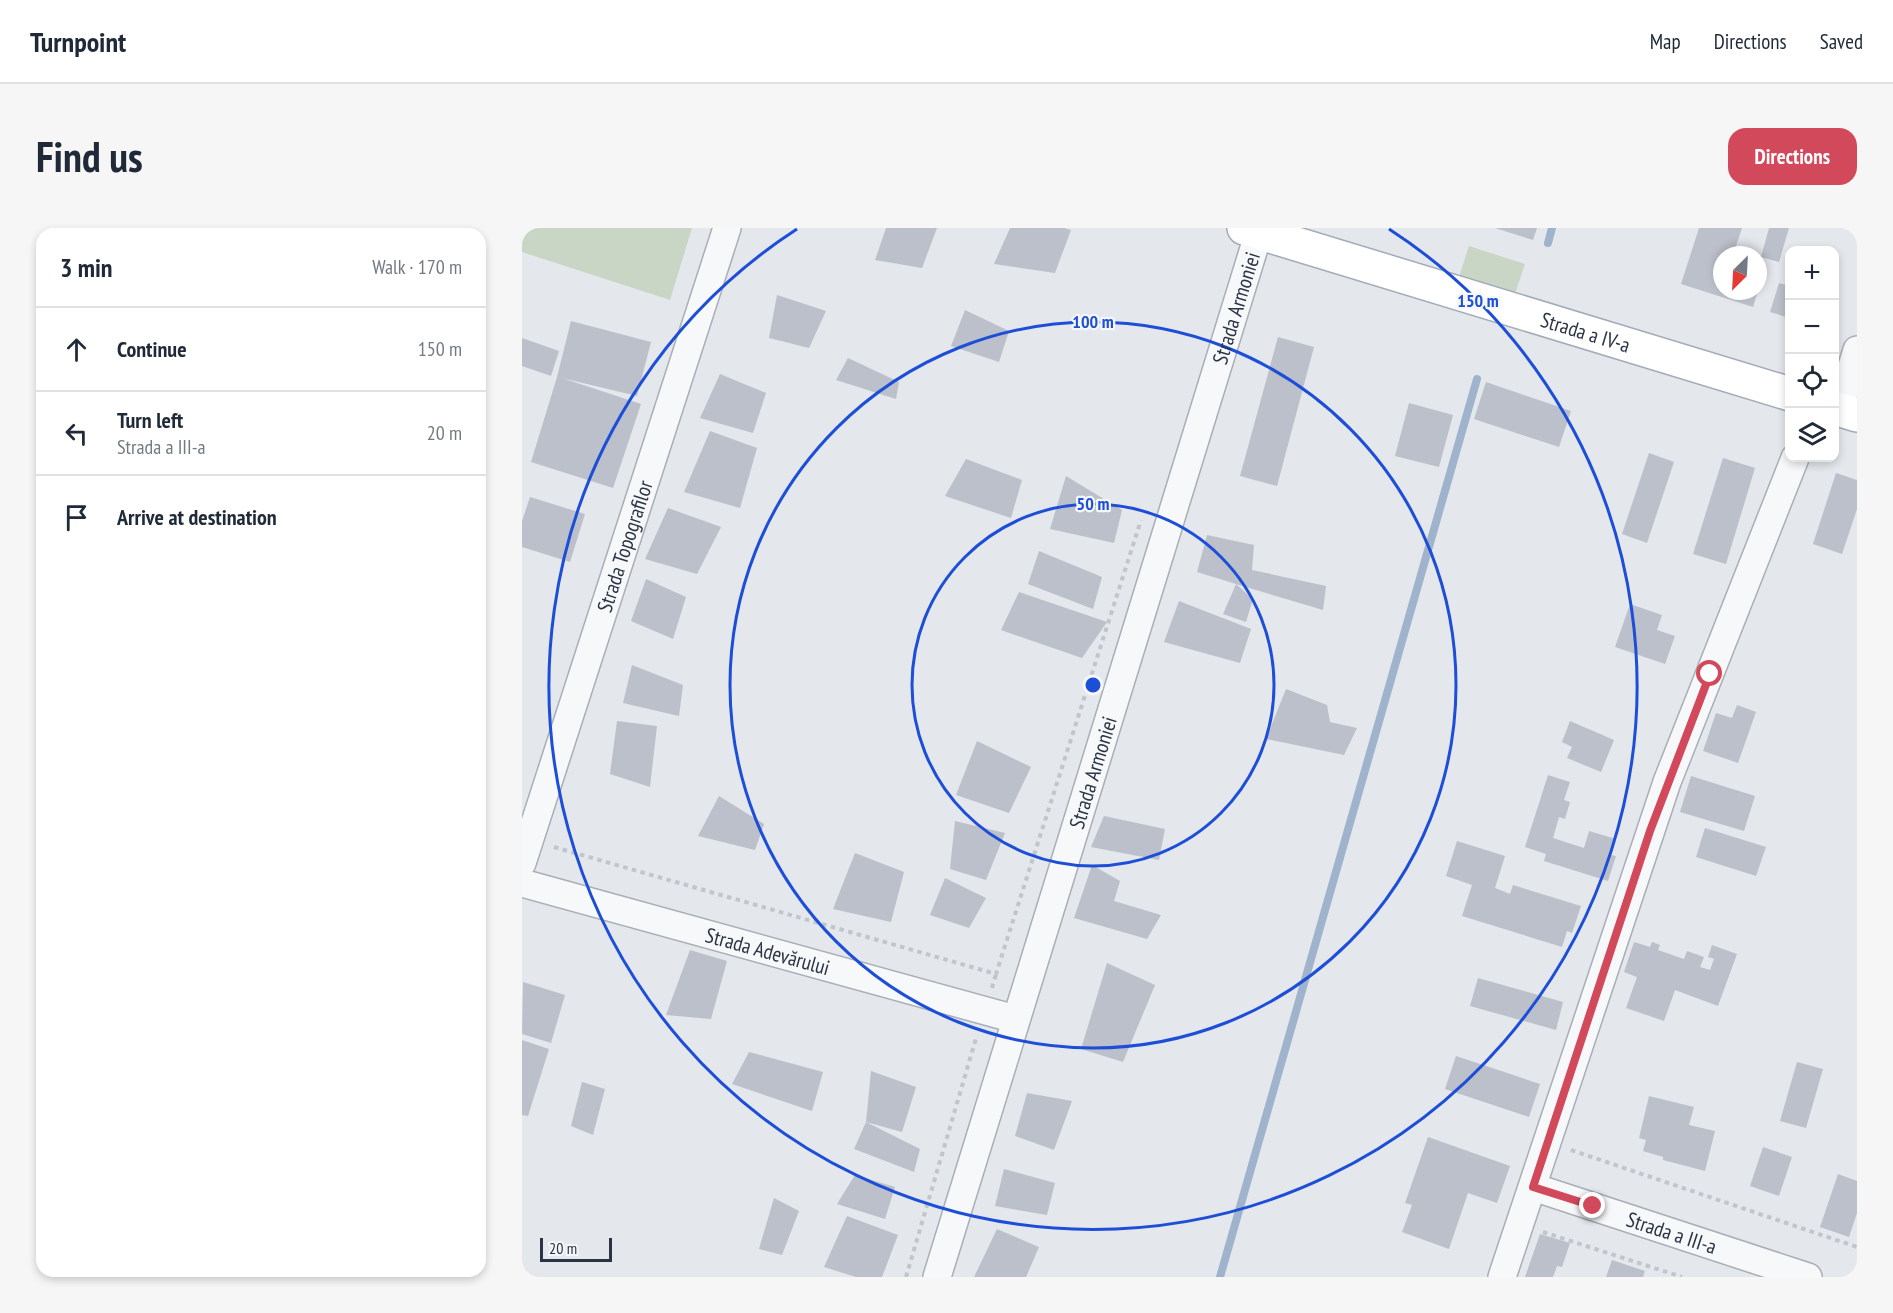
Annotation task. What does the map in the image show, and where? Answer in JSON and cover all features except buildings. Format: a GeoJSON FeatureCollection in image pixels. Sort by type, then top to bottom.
{"type":"FeatureCollection","features":[{"type":"Feature","properties":{"kind":"main road","name":"Strada a IV-a"},"geometry":{"type":"LineString","coordinates":[[1252,230],[1785,392]]}},
{"type":"Feature","properties":{"kind":"street","name":"Strada Topografilor"},"geometry":{"type":"LineString","coordinates":[[522,863],[727,228]]}},
{"type":"Feature","properties":{"kind":"street","name":"Strada Armoniei"},"geometry":{"type":"LineString","coordinates":[[937,1277],[1252,230]]}},
{"type":"Feature","properties":{"kind":"street"},"geometry":{"type":"LineString","coordinates":[[1843,410],[1857,350]]}},
{"type":"Feature","properties":{"kind":"street"},"geometry":{"type":"LineString","coordinates":[[1503,1277],[1667,782],[1793,462]]}},
{"type":"Feature","properties":{"kind":"street","name":"Strada Adevărului"},"geometry":{"type":"LineString","coordinates":[[522,883],[1015,1019]]}},
{"type":"Feature","properties":{"kind":"street","name":"Strada a III-a"},"geometry":{"type":"LineString","coordinates":[[1533,1187],[1808,1277]]}},
{"type":"Feature","properties":{"kind":"path"},"geometry":{"type":"LineString","coordinates":[[545,844],[996,974],[1144,510]]}},
{"type":"Feature","properties":{"kind":"path"},"geometry":{"type":"LineString","coordinates":[[906,1277],[978,1032]]}},
{"type":"Feature","properties":{"kind":"path"},"geometry":{"type":"LineString","coordinates":[[1548,1141],[1857,1247]]}},
{"type":"Feature","properties":{"kind":"path"},"geometry":{"type":"LineString","coordinates":[[1536,1230],[1682,1277]]}},
{"type":"Feature","properties":{"kind":"green space"},"geometry":{"type":"Polygon","coordinates":[[[522,228],[692,228],[670,300],[522,252],[522,228]]]}},
{"type":"Feature","properties":{"kind":"green space"},"geometry":{"type":"Polygon","coordinates":[[[1469,246],[1525,264],[1513,300],[1457,283],[1469,246]]]}},
{"type":"Feature","properties":{"kind":"waterway"},"geometry":{"type":"LineString","coordinates":[[1548,243],[1552,228]]}},
{"type":"Feature","properties":{"kind":"waterway"},"geometry":{"type":"LineString","coordinates":[[1220,1277],[1477,379]]}},
{"type":"Feature","properties":{"kind":"route"},"geometry":{"type":"LineString","coordinates":[[1593,1206],[1533,1187],[1650,831],[1710,674]]}}]}
